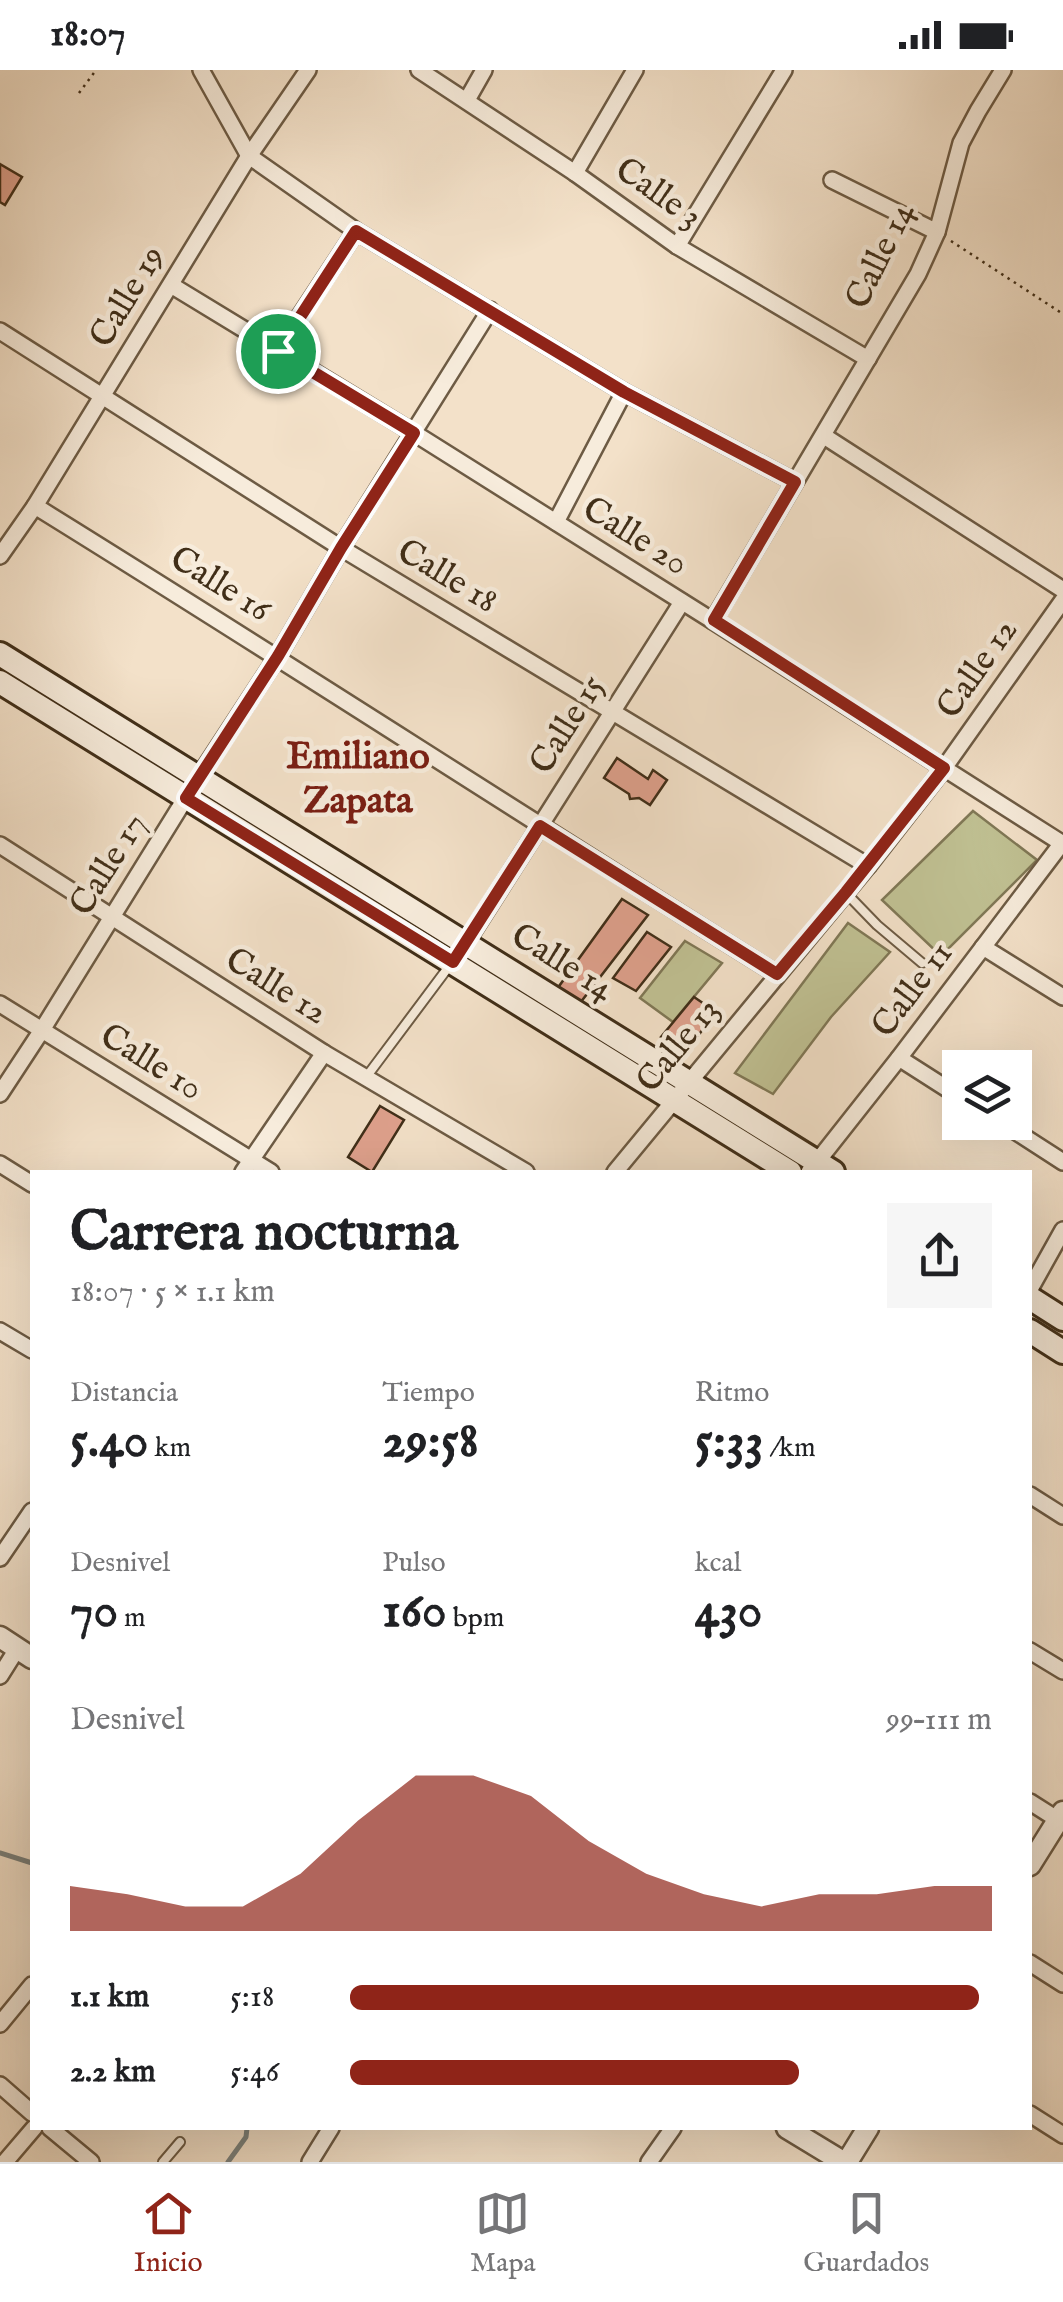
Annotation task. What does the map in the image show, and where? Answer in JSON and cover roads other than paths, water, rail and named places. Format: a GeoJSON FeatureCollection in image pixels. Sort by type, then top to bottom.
{"type":"FeatureCollection","features":[{"type":"Feature","properties":{"kind":"main road","name":"Calle 14"},"geometry":{"type":"LineString","coordinates":[[0,654],[192,788]]}},
{"type":"Feature","properties":{"kind":"main road","name":"Calle 14"},"geometry":{"type":"LineString","coordinates":[[0,682],[192,788],[680,1092],[820,1169]]}},
{"type":"Feature","properties":{"kind":"main road","name":"Calle 14"},"geometry":{"type":"LineString","coordinates":[[680,1092],[787,1170]]}},
{"type":"Feature","properties":{"kind":"main road"},"geometry":{"type":"LineString","coordinates":[[1032,1299],[1063,1319]]}},
{"type":"Feature","properties":{"kind":"main road"},"geometry":{"type":"LineString","coordinates":[[1032,1332],[1063,1352]]}},
{"type":"Feature","properties":{"kind":"street"},"geometry":{"type":"LineString","coordinates":[[201,70],[249,156],[356,231],[624,392],[795,482]]}},
{"type":"Feature","properties":{"kind":"street","name":"Calle 19"},"geometry":{"type":"LineString","coordinates":[[0,556],[35,506],[249,156],[308,70]]}},
{"type":"Feature","properties":{"kind":"street","name":"Calle 3"},"geometry":{"type":"LineString","coordinates":[[419,70],[677,246],[868,359]]}},
{"type":"Feature","properties":{"kind":"street"},"geometry":{"type":"LineString","coordinates":[[467,100],[484,70]]}},
{"type":"Feature","properties":{"kind":"street"},"geometry":{"type":"LineString","coordinates":[[575,174],[634,70]]}},
{"type":"Feature","properties":{"kind":"street"},"geometry":{"type":"LineString","coordinates":[[677,246],[784,70]]}},
{"type":"Feature","properties":{"kind":"street","name":"Calle 14"},"geometry":{"type":"LineString","coordinates":[[714,620],[918,274],[937,232],[962,143],[1003,70]]}},
{"type":"Feature","properties":{"kind":"street"},"geometry":{"type":"LineString","coordinates":[[832,180],[937,232]]}},
{"type":"Feature","properties":{"kind":"street"},"geometry":{"type":"LineString","coordinates":[[278,351],[356,231]]}},
{"type":"Feature","properties":{"kind":"street","name":"Calle 20"},"geometry":{"type":"LineString","coordinates":[[171,285],[714,620],[1062,843]]}},
{"type":"Feature","properties":{"kind":"street","name":"Calle 17"},"geometry":{"type":"LineString","coordinates":[[0,1094],[278,656],[490,310]]}},
{"type":"Feature","properties":{"kind":"street","name":"Calle 18"},"geometry":{"type":"LineString","coordinates":[[0,330],[341,548],[868,866]]}},
{"type":"Feature","properties":{"kind":"street"},"geometry":{"type":"LineString","coordinates":[[556,522],[624,392]]}},
{"type":"Feature","properties":{"kind":"street"},"geometry":{"type":"LineString","coordinates":[[824,436],[1063,590]]}},
{"type":"Feature","properties":{"kind":"street","name":"Calle 16"},"geometry":{"type":"LineString","coordinates":[[35,506],[777,974]]}},
{"type":"Feature","properties":{"kind":"street","name":"Calle 12"},"geometry":{"type":"LineString","coordinates":[[868,866],[944,768],[1063,600]]}},
{"type":"Feature","properties":{"kind":"street","name":"Calle 15"},"geometry":{"type":"LineString","coordinates":[[459,953],[682,602]]}},
{"type":"Feature","properties":{"kind":"street","name":"Calle 11"},"geometry":{"type":"LineString","coordinates":[[820,1169],[1062,843]]}},
{"type":"Feature","properties":{"kind":"street","name":"Calle 12"},"geometry":{"type":"LineString","coordinates":[[0,845],[324,1053],[523,1170]]}},
{"type":"Feature","properties":{"kind":"street","name":"Calle 13"},"geometry":{"type":"LineString","coordinates":[[617,1170],[868,866]]}},
{"type":"Feature","properties":{"kind":"street"},"geometry":{"type":"LineString","coordinates":[[983,946],[1063,997]]}},
{"type":"Feature","properties":{"kind":"street","name":"Calle 10"},"geometry":{"type":"LineString","coordinates":[[0,1004],[247,1166]]}},
{"type":"Feature","properties":{"kind":"street"},"geometry":{"type":"LineString","coordinates":[[247,1166],[324,1053]]}},
{"type":"Feature","properties":{"kind":"street"},"geometry":{"type":"LineString","coordinates":[[900,1058],[942,1085]]}},
{"type":"Feature","properties":{"kind":"street"},"geometry":{"type":"LineString","coordinates":[[1029,1140],[1063,1162]]}},
{"type":"Feature","properties":{"kind":"street"},"geometry":{"type":"LineString","coordinates":[[0,1164],[30,1183]]}},
{"type":"Feature","properties":{"kind":"street"},"geometry":{"type":"LineString","coordinates":[[1032,1285],[1063,1230]]}},
{"type":"Feature","properties":{"kind":"street"},"geometry":{"type":"LineString","coordinates":[[0,1332],[30,1349]]}},
{"type":"Feature","properties":{"kind":"street"},"geometry":{"type":"LineString","coordinates":[[1032,1497],[1063,1516]]}},
{"type":"Feature","properties":{"kind":"street"},"geometry":{"type":"LineString","coordinates":[[0,1558],[30,1514]]}},
{"type":"Feature","properties":{"kind":"street"},"geometry":{"type":"LineString","coordinates":[[0,1676],[16,1648]]}},
{"type":"Feature","properties":{"kind":"street"},"geometry":{"type":"LineString","coordinates":[[1032,1651],[1063,1671]]}},
{"type":"Feature","properties":{"kind":"street"},"geometry":{"type":"LineString","coordinates":[[1032,1803],[1061,1818],[1032,1862]]}},
{"type":"Feature","properties":{"kind":"street"},"geometry":{"type":"LineString","coordinates":[[1032,1964],[1063,1984]]}},
{"type":"Feature","properties":{"kind":"street"},"geometry":{"type":"LineString","coordinates":[[0,2024],[30,1987]]}},
{"type":"Feature","properties":{"kind":"street"},"geometry":{"type":"LineString","coordinates":[[0,2085],[30,2111]]}},
{"type":"Feature","properties":{"kind":"street"},"geometry":{"type":"LineString","coordinates":[[1032,2115],[1063,2135]]}},
{"type":"Feature","properties":{"kind":"street"},"geometry":{"type":"LineString","coordinates":[[5,2162],[32,2130]]}},
{"type":"Feature","properties":{"kind":"street"},"geometry":{"type":"LineString","coordinates":[[52,2130],[91,2162]]}},
{"type":"Feature","properties":{"kind":"street"},"geometry":{"type":"LineString","coordinates":[[310,2162],[331,2130]]}},
{"type":"Feature","properties":{"kind":"street"},"geometry":{"type":"LineString","coordinates":[[649,2162],[671,2130]]}},
{"type":"Feature","properties":{"kind":"street"},"geometry":{"type":"LineString","coordinates":[[790,2130],[819,2156],[845,2162],[867,2130]]}},
{"type":"Feature","properties":{"kind":"lane"},"geometry":{"type":"LineString","coordinates":[[846,892],[877,926],[922,963]]}},
{"type":"Feature","properties":{"kind":"lane","name":"Calle 15"},"geometry":{"type":"LineString","coordinates":[[366,1076],[459,953]]}},
{"type":"Feature","properties":{"kind":"lane"},"geometry":{"type":"LineString","coordinates":[[163,2162],[180,2142]]}},
{"type":"Feature","properties":{"kind":"waterway"},"geometry":{"type":"LineString","coordinates":[[0,1853],[30,1862]]}},
{"type":"Feature","properties":{"kind":"waterway"},"geometry":{"type":"LineString","coordinates":[[228,2162],[247,2130]]}},
{"type":"Feature","properties":{"kind":"district","name":"Emiliano Zapata"},"geometry":{"type":"Point","coordinates":[358,780]}}]}
